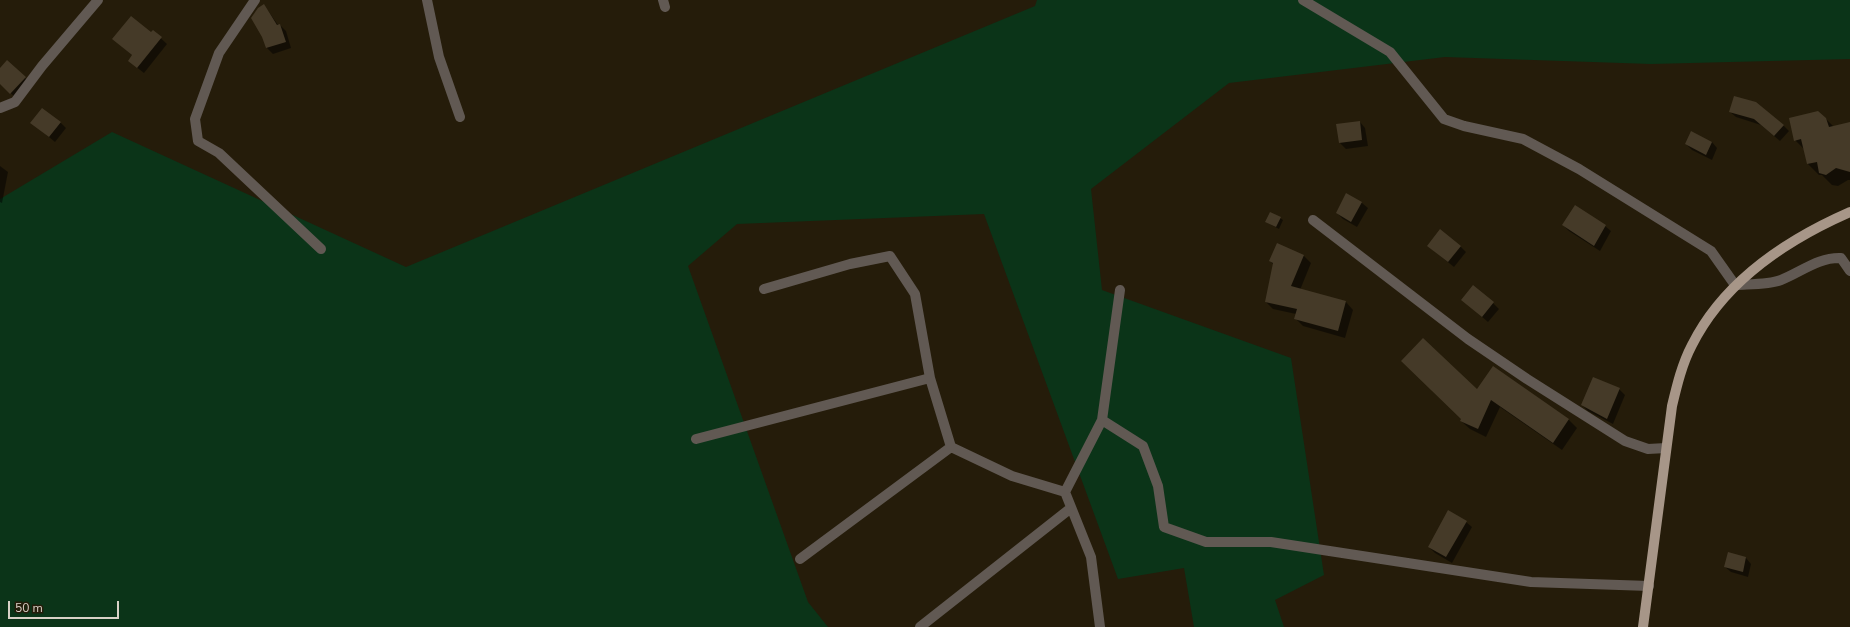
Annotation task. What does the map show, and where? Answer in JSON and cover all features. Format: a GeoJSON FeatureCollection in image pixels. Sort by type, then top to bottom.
{"type":"FeatureCollection","features":[{"type":"Feature","properties":{"kind":"main road"},"geometry":{"type":"LineString","coordinates":[[1643,627],[1672,406],[1679,376],[1692,345],[1711,315],[1735,285],[1771,256],[1816,227],[1850,212]]}},
{"type":"Feature","properties":{"kind":"street"},"geometry":{"type":"LineString","coordinates":[[0,108],[15,102],[42,66],[98,0]]}},
{"type":"Feature","properties":{"kind":"street"},"geometry":{"type":"LineString","coordinates":[[255,0],[218,53],[195,119],[198,141],[219,153],[321,249]]}},
{"type":"Feature","properties":{"kind":"street"},"geometry":{"type":"LineString","coordinates":[[427,0],[439,57],[460,117]]}},
{"type":"Feature","properties":{"kind":"street"},"geometry":{"type":"LineString","coordinates":[[1303,0],[1390,52],[1444,119],[1464,126],[1523,139],[1579,169],[1711,251],[1735,285],[1780,280],[1803,268],[1831,257],[1841,258],[1850,271]]}},
{"type":"Feature","properties":{"kind":"street"},"geometry":{"type":"LineString","coordinates":[[1313,220],[1468,339],[1527,379],[1625,441],[1648,449],[1666,448]]}},
{"type":"Feature","properties":{"kind":"street"},"geometry":{"type":"LineString","coordinates":[[764,289],[850,264],[890,256],[915,294],[930,378],[951,447],[1012,476],[1065,492]]}},
{"type":"Feature","properties":{"kind":"street"},"geometry":{"type":"LineString","coordinates":[[1100,627],[1091,557],[1065,492],[1102,420],[1120,290]]}},
{"type":"Feature","properties":{"kind":"street"},"geometry":{"type":"LineString","coordinates":[[696,439],[930,378]]}},
{"type":"Feature","properties":{"kind":"street"},"geometry":{"type":"LineString","coordinates":[[1102,420],[1143,446],[1158,486],[1164,527],[1206,542],[1271,542],[1531,582],[1648,586]]}},
{"type":"Feature","properties":{"kind":"street"},"geometry":{"type":"LineString","coordinates":[[800,560],[951,447]]}},
{"type":"Feature","properties":{"kind":"street"},"geometry":{"type":"LineString","coordinates":[[920,627],[1071,508]]}},
{"type":"Feature","properties":{"kind":"green space"},"geometry":{"type":"Polygon","coordinates":[[[1037,0],[1850,0],[1850,59],[1651,64],[1445,57],[1229,83],[1091,189],[1102,290],[1291,358],[1324,575],[1275,600],[1284,627],[1194,627],[1184,568],[1118,579],[984,214],[737,224],[688,266],[808,602],[828,627],[0,627],[0,199],[112,132],[406,267],[1035,6],[1037,0]]]}},
{"type":"Feature","properties":{"kind":"building"},"geometry":{"type":"Polygon","coordinates":[[[264,4],[277,25],[280,24],[286,42],[266,48],[262,37],[251,18],[258,8],[264,4]]]}},
{"type":"Feature","properties":{"kind":"building"},"geometry":{"type":"Polygon","coordinates":[[[131,16],[151,32],[153,30],[162,37],[137,68],[128,61],[132,55],[112,39],[131,16]]]}},
{"type":"Feature","properties":{"kind":"building"},"geometry":{"type":"Polygon","coordinates":[[[7,60],[26,77],[10,94],[0,84],[0,68],[7,60]]]}},
{"type":"Feature","properties":{"kind":"building"},"geometry":{"type":"Polygon","coordinates":[[[1734,96],[1756,102],[1784,125],[1774,136],[1754,119],[1729,112],[1734,96]]]}},
{"type":"Feature","properties":{"kind":"building"},"geometry":{"type":"Polygon","coordinates":[[[42,108],[61,122],[49,137],[30,123],[42,108]]]}},
{"type":"Feature","properties":{"kind":"building"},"geometry":{"type":"Polygon","coordinates":[[[1818,111],[1826,118],[1829,127],[1850,122],[1850,172],[1836,168],[1826,175],[1819,173],[1817,162],[1807,164],[1801,139],[1794,141],[1789,118],[1818,111]]]}},
{"type":"Feature","properties":{"kind":"building"},"geometry":{"type":"Polygon","coordinates":[[[1360,121],[1362,140],[1339,143],[1336,124],[1360,121]]]}},
{"type":"Feature","properties":{"kind":"building"},"geometry":{"type":"Polygon","coordinates":[[[1691,131],[1712,142],[1706,155],[1685,144],[1691,131]]]}},
{"type":"Feature","properties":{"kind":"building"},"geometry":{"type":"Polygon","coordinates":[[[1346,193],[1362,202],[1351,222],[1336,213],[1346,193]]]}},
{"type":"Feature","properties":{"kind":"building"},"geometry":{"type":"Polygon","coordinates":[[[1575,205],[1606,225],[1594,246],[1562,225],[1575,205]]]}},
{"type":"Feature","properties":{"kind":"building"},"geometry":{"type":"Polygon","coordinates":[[[1270,212],[1281,217],[1276,227],[1265,222],[1270,212]]]}},
{"type":"Feature","properties":{"kind":"building"},"geometry":{"type":"Polygon","coordinates":[[[1440,229],[1461,246],[1448,262],[1427,246],[1440,229]]]}},
{"type":"Feature","properties":{"kind":"building"},"geometry":{"type":"Polygon","coordinates":[[[1277,243],[1304,255],[1291,286],[1346,301],[1338,331],[1294,319],[1297,309],[1265,302],[1273,263],[1269,261],[1277,243]]]}},
{"type":"Feature","properties":{"kind":"building"},"geometry":{"type":"Polygon","coordinates":[[[1473,285],[1494,302],[1482,317],[1461,300],[1473,285]]]}},
{"type":"Feature","properties":{"kind":"building"},"geometry":{"type":"Polygon","coordinates":[[[1423,338],[1477,389],[1493,366],[1569,419],[1553,443],[1491,400],[1478,429],[1460,421],[1461,419],[1401,361],[1423,338]]]}},
{"type":"Feature","properties":{"kind":"building"},"geometry":{"type":"Polygon","coordinates":[[[1593,377],[1620,388],[1607,419],[1581,405],[1593,377]]]}},
{"type":"Feature","properties":{"kind":"building"},"geometry":{"type":"Polygon","coordinates":[[[1448,510],[1467,521],[1446,557],[1428,547],[1448,510]]]}},
{"type":"Feature","properties":{"kind":"building"},"geometry":{"type":"Polygon","coordinates":[[[1728,552],[1746,557],[1743,572],[1724,567],[1728,552]]]}}]}
